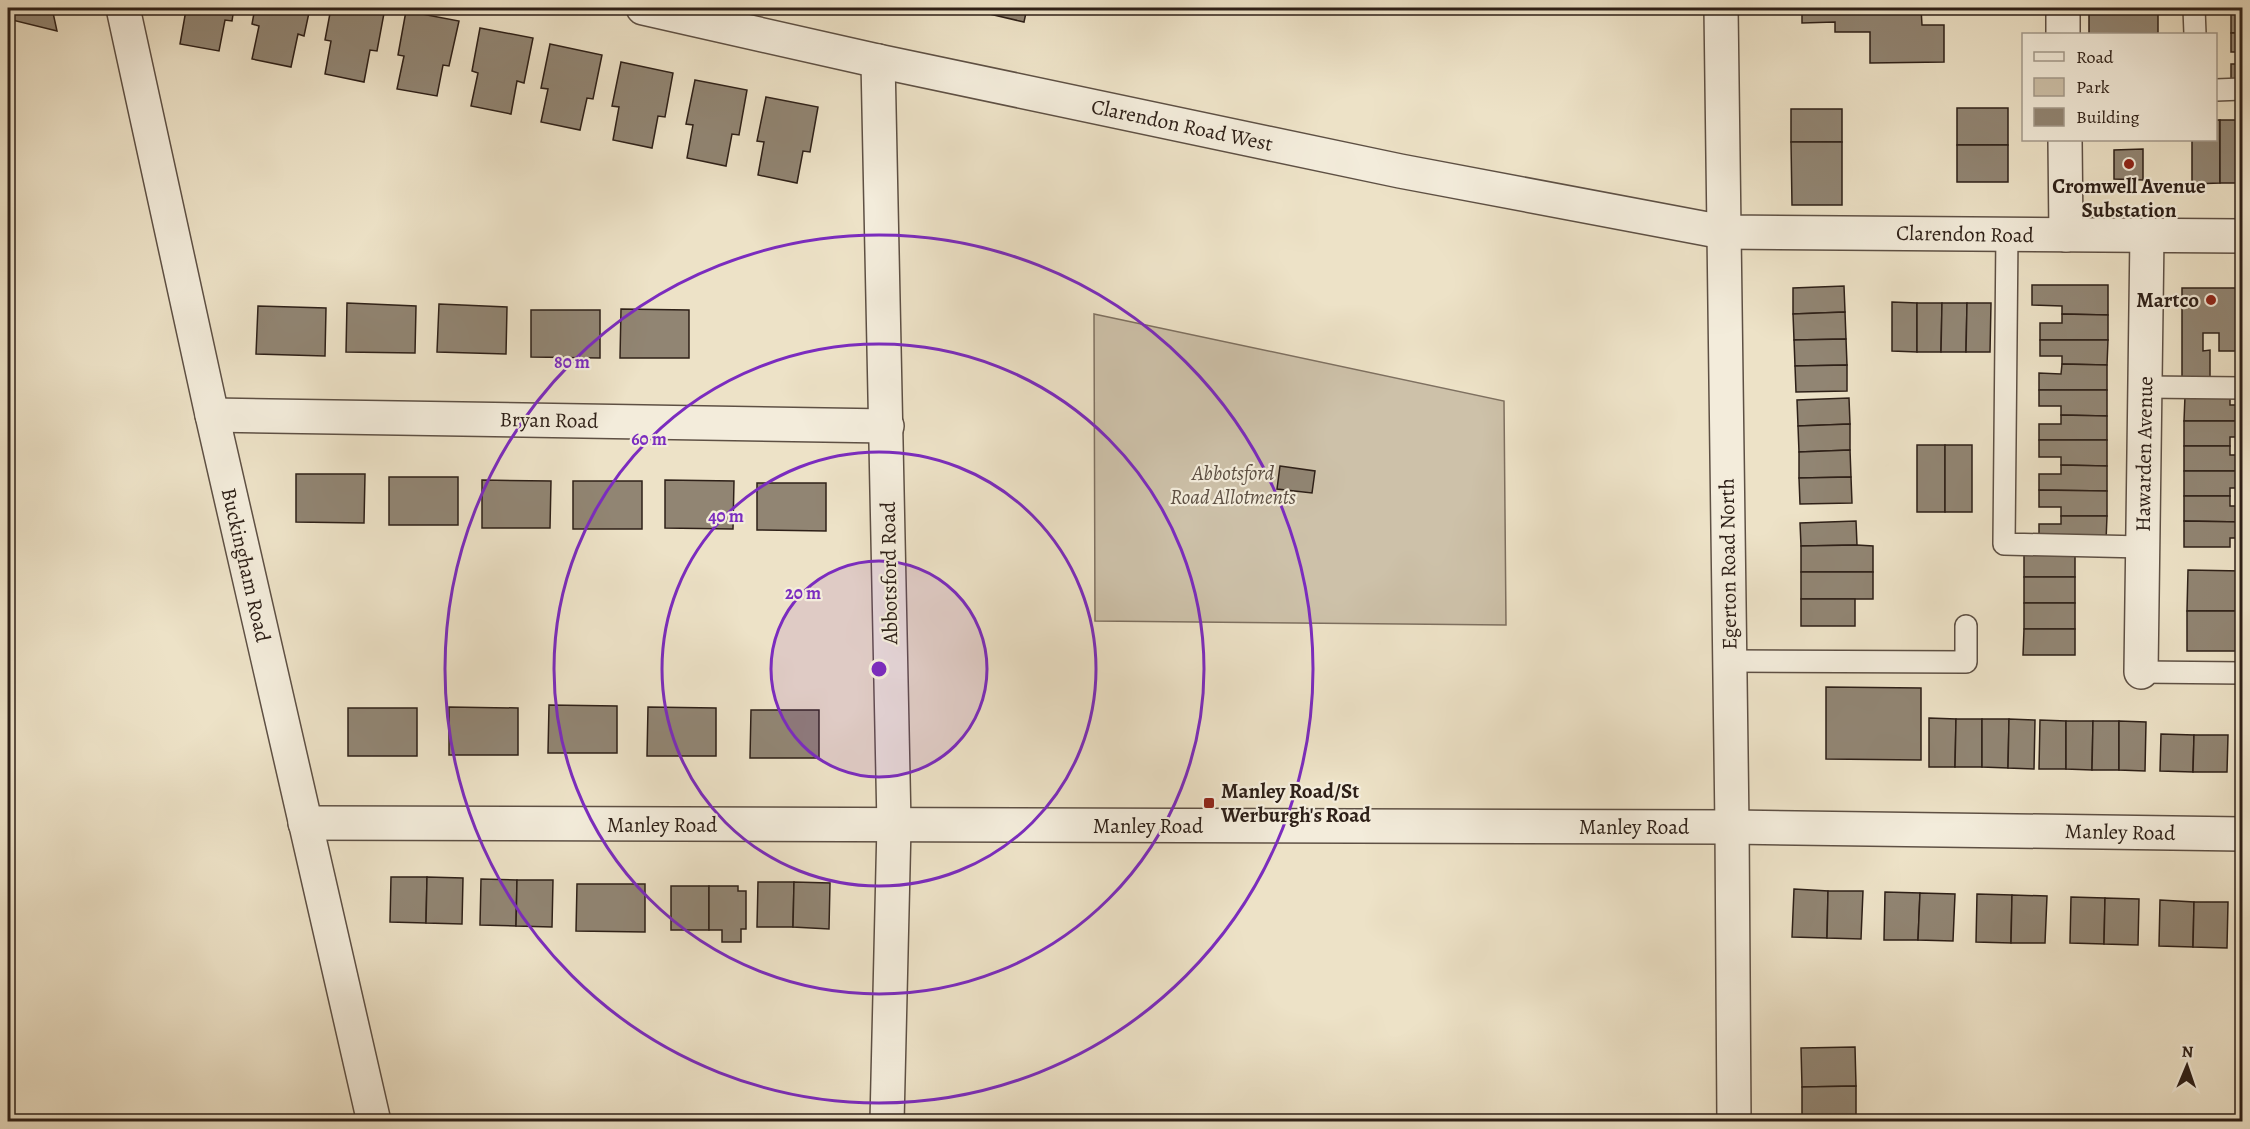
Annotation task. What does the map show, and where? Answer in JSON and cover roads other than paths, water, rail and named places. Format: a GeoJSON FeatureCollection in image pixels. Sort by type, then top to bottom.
{"type":"FeatureCollection","features":[{"type":"Feature","properties":{"kind":"street","name":"Buckingham Road"},"geometry":{"type":"LineString","coordinates":[[123,8],[212,415],[374,1122]]}},
{"type":"Feature","properties":{"kind":"street","name":"Clarendon Road West"},"geometry":{"type":"LineString","coordinates":[[644,8],[878,61],[1400,171],[1723,232]]}},
{"type":"Feature","properties":{"kind":"street","name":"Egerton Road North"},"geometry":{"type":"LineString","coordinates":[[1720,8],[1734,1122]]}},
{"type":"Feature","properties":{"kind":"street"},"geometry":{"type":"LineString","coordinates":[[2063,8],[2063,33]]}},
{"type":"Feature","properties":{"kind":"street","name":"Abbotsford Road"},"geometry":{"type":"LineString","coordinates":[[878,61],[894,825],[887,1122]]}},
{"type":"Feature","properties":{"kind":"street"},"geometry":{"type":"LineString","coordinates":[[2065,141],[2066,235]]}},
{"type":"Feature","properties":{"kind":"street","name":"Clarendon Road"},"geometry":{"type":"LineString","coordinates":[[1723,232],[2242,236]]}},
{"type":"Feature","properties":{"kind":"street","name":"Hawarden Avenue"},"geometry":{"type":"LineString","coordinates":[[2141,672],[2147,235]]}},
{"type":"Feature","properties":{"kind":"street","name":"Bryan Road"},"geometry":{"type":"LineString","coordinates":[[212,415],[887,426]]}},
{"type":"Feature","properties":{"kind":"street","name":"Manley Road"},"geometry":{"type":"LineString","coordinates":[[306,824],[1732,827],[2242,834]]}},
{"type":"Feature","properties":{"kind":"lane"},"geometry":{"type":"LineString","coordinates":[[2194,8],[2195,33]]}},
{"type":"Feature","properties":{"kind":"lane"},"geometry":{"type":"LineString","coordinates":[[2217,90],[2242,89]]}},
{"type":"Feature","properties":{"kind":"lane"},"geometry":{"type":"LineString","coordinates":[[2007,234],[2004,544],[2143,547]]}},
{"type":"Feature","properties":{"kind":"lane"},"geometry":{"type":"LineString","coordinates":[[2145,387],[2242,388]]}},
{"type":"Feature","properties":{"kind":"lane"},"geometry":{"type":"LineString","coordinates":[[1730,661],[1966,662],[1966,626]]}},
{"type":"Feature","properties":{"kind":"lane"},"geometry":{"type":"LineString","coordinates":[[2141,672],[2242,673]]}},
{"type":"Feature","properties":{"kind":"place","name":"Cromwell Avenue Substation"},"geometry":{"type":"Point","coordinates":[2129,164]}},
{"type":"Feature","properties":{"kind":"place","name":"Martco"},"geometry":{"type":"Point","coordinates":[2211,300]}},
{"type":"Feature","properties":{"kind":"place","name":"Manley Road/St Werburgh's Road"},"geometry":{"type":"Point","coordinates":[1209,803]}},
{"type":"Feature","properties":{"kind":"park label","name":"Abbotsford Road Allotments"},"geometry":{"type":"Point","coordinates":[1233,485]}}]}
